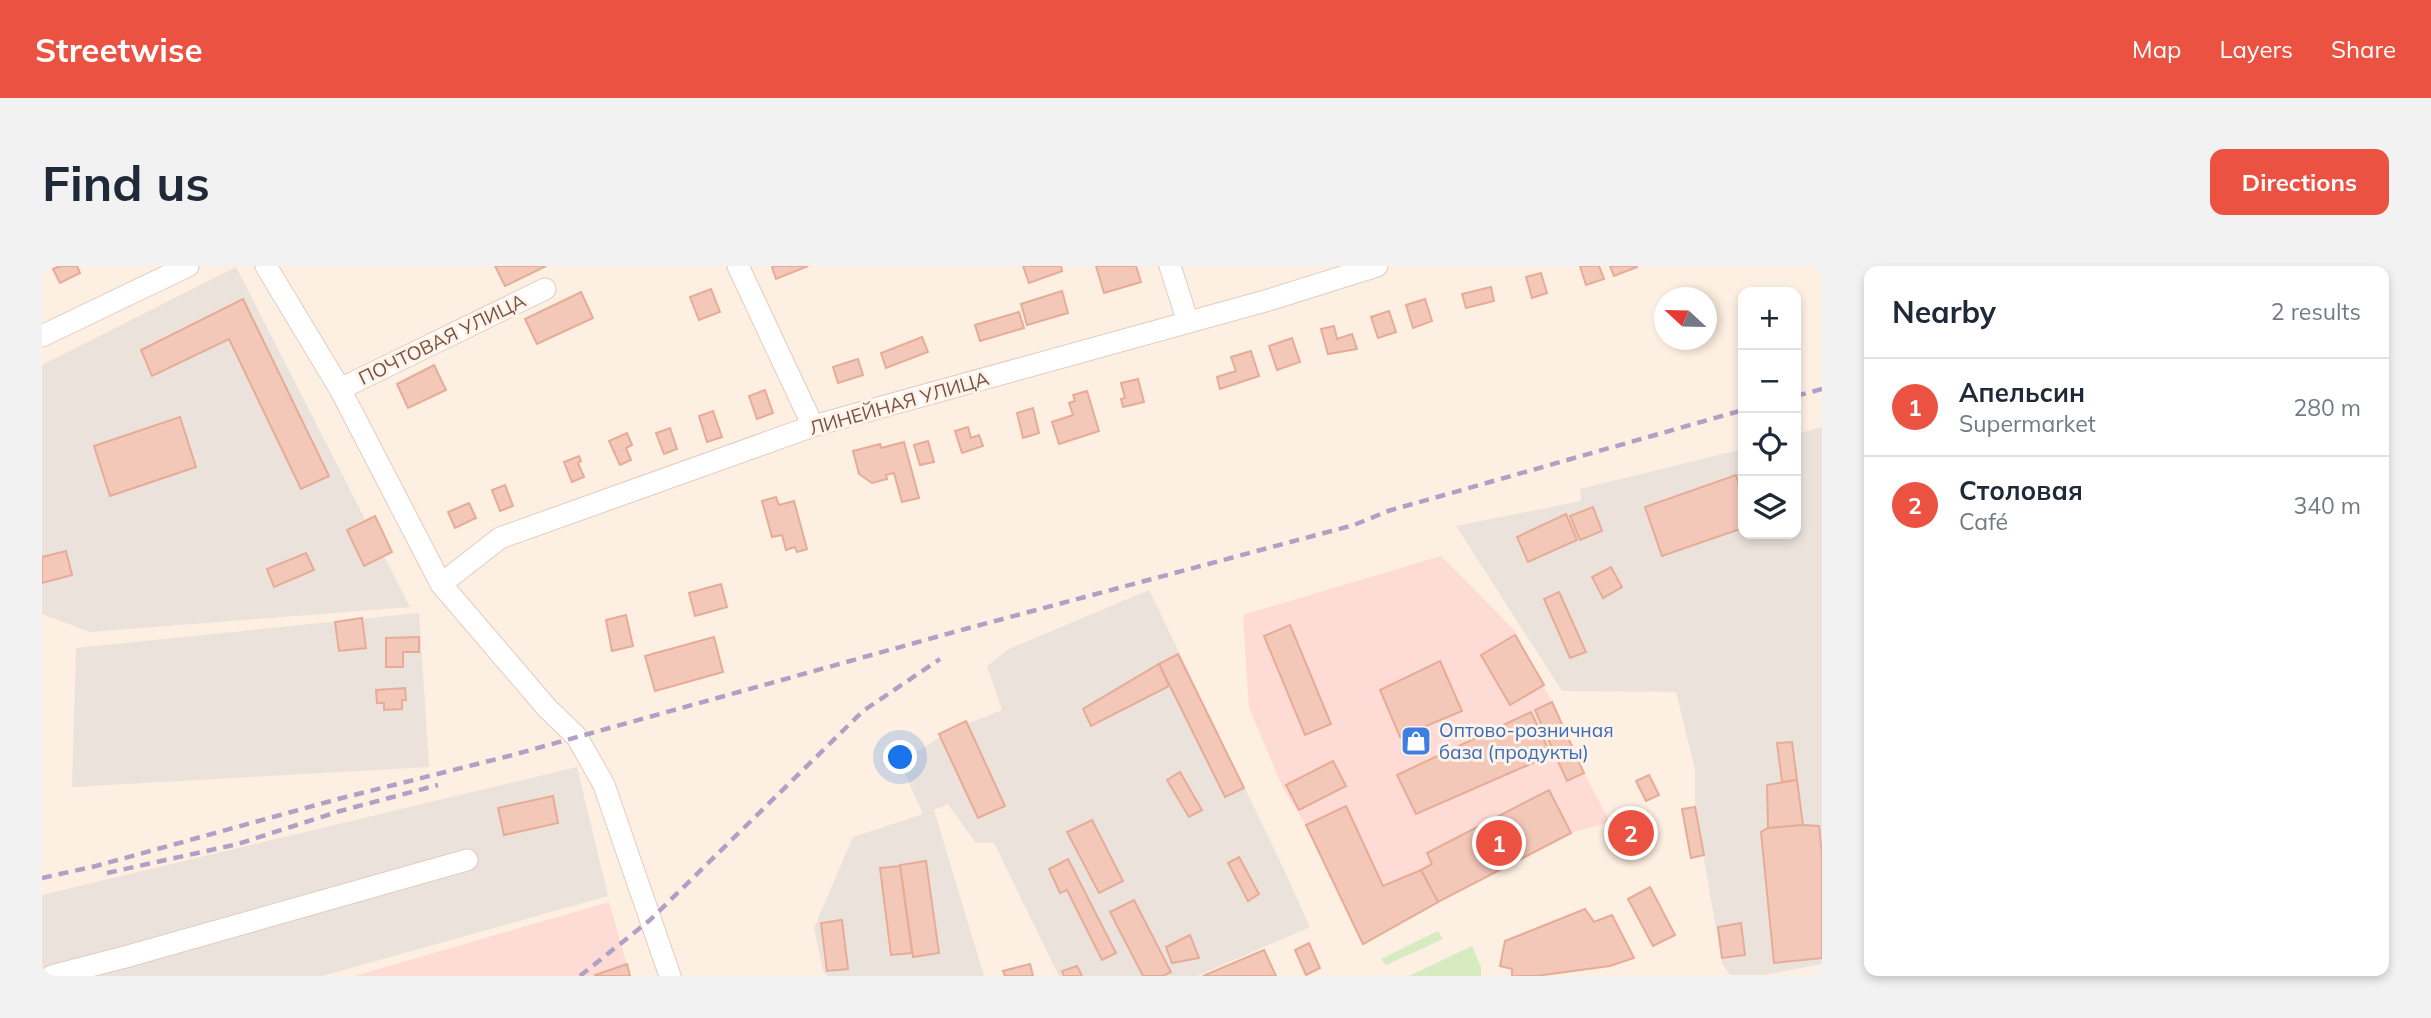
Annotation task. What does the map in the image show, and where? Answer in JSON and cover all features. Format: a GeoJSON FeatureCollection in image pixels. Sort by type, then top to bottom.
{"type":"FeatureCollection","features":[{"type":"Feature","properties":{"kind":"street"},"geometry":{"type":"LineString","coordinates":[[42,336],[188,266]]}},
{"type":"Feature","properties":{"kind":"street"},"geometry":{"type":"LineString","coordinates":[[266,266],[340,389],[441,584],[547,708],[577,737],[604,785],[631,870],[670,976]]}},
{"type":"Feature","properties":{"kind":"street"},"geometry":{"type":"LineString","coordinates":[[738,266],[813,426]]}},
{"type":"Feature","properties":{"kind":"street"},"geometry":{"type":"LineString","coordinates":[[1170,266],[1188,323]]}},
{"type":"Feature","properties":{"kind":"street","name":"ЛИНЕЙНАЯ УЛИЦА"},"geometry":{"type":"LineString","coordinates":[[441,584],[500,538],[813,426],[1188,323],[1377,266]]}},
{"type":"Feature","properties":{"kind":"street","name":"ПОЧТОВАЯ УЛИЦА"},"geometry":{"type":"LineString","coordinates":[[340,389],[545,289]]}},
{"type":"Feature","properties":{"kind":"street"},"geometry":{"type":"LineString","coordinates":[[52,976],[467,860]]}},
{"type":"Feature","properties":{"kind":"shaded area"},"geometry":{"type":"Polygon","coordinates":[[[236,267],[410,607],[90,632],[42,614],[42,365],[236,267]]]}},
{"type":"Feature","properties":{"kind":"shaded area"},"geometry":{"type":"Polygon","coordinates":[[[1822,427],[1822,964],[1765,975],[1730,975],[1722,963],[1695,807],[1695,770],[1676,692],[1562,691],[1456,526],[1581,501],[1580,489],[1738,450],[1738,539],[1801,539],[1801,433],[1822,427]]]}},
{"type":"Feature","properties":{"kind":"shaded area","name":"Оптово-розничная база (продукты)"},"geometry":{"type":"Polygon","coordinates":[[[1441,556],[1515,631],[1610,822],[1571,833],[1363,944],[1306,825],[1283,788],[1249,708],[1243,615],[1441,556]]]}},
{"type":"Feature","properties":{"kind":"shaded area"},"geometry":{"type":"Polygon","coordinates":[[[1149,590],[1310,927],[1197,976],[1059,976],[994,843],[975,842],[948,804],[934,810],[984,976],[827,976],[823,971],[814,928],[853,837],[923,814],[900,763],[949,731],[1002,710],[987,666],[1009,649],[1149,590]]]}},
{"type":"Feature","properties":{"kind":"shaded area"},"geometry":{"type":"Polygon","coordinates":[[[419,613],[429,767],[72,787],[76,648],[419,613]]]}},
{"type":"Feature","properties":{"kind":"shaded area"},"geometry":{"type":"Polygon","coordinates":[[[577,767],[608,896],[322,976],[42,976],[42,895],[577,767]]]}},
{"type":"Feature","properties":{"kind":"shaded area"},"geometry":{"type":"Polygon","coordinates":[[[609,902],[630,976],[355,976],[609,902]]]}},
{"type":"Feature","properties":{"kind":"green space"},"geometry":{"type":"Polygon","coordinates":[[[1438,931],[1443,939],[1386,965],[1381,959],[1438,931]]]}},
{"type":"Feature","properties":{"kind":"green space"},"geometry":{"type":"Polygon","coordinates":[[[1472,946],[1481,967],[1481,976],[1409,976],[1472,946]]]}},
{"type":"Feature","properties":{"kind":"building"},"geometry":{"type":"Polygon","coordinates":[[[60,266],[77,266],[80,273],[60,283],[53,269],[60,266]]]}},
{"type":"Feature","properties":{"kind":"building"},"geometry":{"type":"Polygon","coordinates":[[[495,266],[546,266],[505,286],[495,266]]]}},
{"type":"Feature","properties":{"kind":"building"},"geometry":{"type":"Polygon","coordinates":[[[808,266],[776,279],[772,267],[808,266]]]}},
{"type":"Feature","properties":{"kind":"building"},"geometry":{"type":"Polygon","coordinates":[[[1023,266],[1061,266],[1062,271],[1029,283],[1023,266]]]}},
{"type":"Feature","properties":{"kind":"building"},"geometry":{"type":"Polygon","coordinates":[[[1096,266],[1136,266],[1141,282],[1104,293],[1096,266]]]}},
{"type":"Feature","properties":{"kind":"building"},"geometry":{"type":"Polygon","coordinates":[[[1580,266],[1599,266],[1604,279],[1586,285],[1580,266]]]}},
{"type":"Feature","properties":{"kind":"building"},"geometry":{"type":"Polygon","coordinates":[[[1610,266],[1637,266],[1637,267],[1614,276],[1610,266]]]}},
{"type":"Feature","properties":{"kind":"building"},"geometry":{"type":"Polygon","coordinates":[[[1541,273],[1547,293],[1532,298],[1526,277],[1541,273]]]}},
{"type":"Feature","properties":{"kind":"building"},"geometry":{"type":"Polygon","coordinates":[[[1491,287],[1494,301],[1466,308],[1462,294],[1491,287]]]}},
{"type":"Feature","properties":{"kind":"building"},"geometry":{"type":"Polygon","coordinates":[[[711,289],[720,312],[699,320],[690,297],[711,289]]]}},
{"type":"Feature","properties":{"kind":"building"},"geometry":{"type":"Polygon","coordinates":[[[1062,291],[1068,313],[1027,325],[1021,304],[1062,291]]]}},
{"type":"Feature","properties":{"kind":"building"},"geometry":{"type":"Polygon","coordinates":[[[581,292],[593,318],[537,344],[525,319],[581,292]]]}},
{"type":"Feature","properties":{"kind":"building"},"geometry":{"type":"Polygon","coordinates":[[[243,299],[329,476],[301,489],[229,339],[152,376],[141,350],[243,299]]]}},
{"type":"Feature","properties":{"kind":"building"},"geometry":{"type":"Polygon","coordinates":[[[1425,299],[1432,321],[1413,328],[1406,305],[1425,299]]]}},
{"type":"Feature","properties":{"kind":"building"},"geometry":{"type":"Polygon","coordinates":[[[1389,311],[1396,332],[1378,338],[1371,317],[1389,311]]]}},
{"type":"Feature","properties":{"kind":"building"},"geometry":{"type":"Polygon","coordinates":[[[1019,312],[1024,328],[980,341],[975,325],[1019,312]]]}},
{"type":"Feature","properties":{"kind":"building"},"geometry":{"type":"Polygon","coordinates":[[[1334,326],[1337,339],[1352,334],[1357,349],[1328,354],[1321,329],[1334,326]]]}},
{"type":"Feature","properties":{"kind":"building"},"geometry":{"type":"Polygon","coordinates":[[[922,337],[928,352],[886,368],[881,353],[922,337]]]}},
{"type":"Feature","properties":{"kind":"building"},"geometry":{"type":"Polygon","coordinates":[[[1292,338],[1300,362],[1277,370],[1269,346],[1292,338]]]}},
{"type":"Feature","properties":{"kind":"building"},"geometry":{"type":"Polygon","coordinates":[[[1251,351],[1259,376],[1220,389],[1217,377],[1236,371],[1231,357],[1251,351]]]}},
{"type":"Feature","properties":{"kind":"building"},"geometry":{"type":"Polygon","coordinates":[[[858,359],[863,375],[838,383],[833,367],[858,359]]]}},
{"type":"Feature","properties":{"kind":"building"},"geometry":{"type":"Polygon","coordinates":[[[434,365],[446,390],[408,408],[397,384],[434,365]]]}},
{"type":"Feature","properties":{"kind":"building"},"geometry":{"type":"Polygon","coordinates":[[[1138,379],[1144,402],[1123,407],[1121,399],[1125,398],[1121,383],[1138,379]]]}},
{"type":"Feature","properties":{"kind":"building"},"geometry":{"type":"Polygon","coordinates":[[[765,390],[773,413],[757,419],[749,396],[765,390]]]}},
{"type":"Feature","properties":{"kind":"building"},"geometry":{"type":"Polygon","coordinates":[[[1087,391],[1099,431],[1059,444],[1052,422],[1073,415],[1069,403],[1075,401],[1073,395],[1087,391]]]}},
{"type":"Feature","properties":{"kind":"building"},"geometry":{"type":"Polygon","coordinates":[[[1033,408],[1039,433],[1023,438],[1017,413],[1033,408]]]}},
{"type":"Feature","properties":{"kind":"building"},"geometry":{"type":"Polygon","coordinates":[[[713,411],[722,437],[707,442],[699,416],[713,411]]]}},
{"type":"Feature","properties":{"kind":"building"},"geometry":{"type":"Polygon","coordinates":[[[180,417],[196,467],[110,496],[94,446],[180,417]]]}},
{"type":"Feature","properties":{"kind":"building"},"geometry":{"type":"Polygon","coordinates":[[[968,427],[971,438],[979,435],[983,446],[962,453],[955,431],[968,427]]]}},
{"type":"Feature","properties":{"kind":"building"},"geometry":{"type":"Polygon","coordinates":[[[670,428],[677,449],[664,454],[656,433],[670,428]]]}},
{"type":"Feature","properties":{"kind":"building"},"geometry":{"type":"Polygon","coordinates":[[[627,433],[632,445],[626,448],[631,460],[620,465],[609,441],[627,433]]]}},
{"type":"Feature","properties":{"kind":"building"},"geometry":{"type":"Polygon","coordinates":[[[928,441],[934,462],[920,465],[914,445],[928,441]]]}},
{"type":"Feature","properties":{"kind":"building"},"geometry":{"type":"Polygon","coordinates":[[[904,442],[919,498],[902,502],[894,473],[886,475],[887,479],[872,483],[859,474],[853,451],[880,444],[881,448],[904,442]]]}},
{"type":"Feature","properties":{"kind":"building"},"geometry":{"type":"Polygon","coordinates":[[[579,456],[581,461],[578,463],[584,477],[572,482],[564,462],[579,456]]]}},
{"type":"Feature","properties":{"kind":"building"},"geometry":{"type":"Polygon","coordinates":[[[1736,475],[1738,481],[1738,530],[1662,556],[1645,507],[1736,475]]]}},
{"type":"Feature","properties":{"kind":"building"},"geometry":{"type":"Polygon","coordinates":[[[505,485],[513,506],[500,511],[492,490],[505,485]]]}},
{"type":"Feature","properties":{"kind":"building"},"geometry":{"type":"Polygon","coordinates":[[[776,497],[779,505],[794,501],[807,549],[797,552],[795,547],[786,550],[782,535],[772,537],[762,501],[776,497]]]}},
{"type":"Feature","properties":{"kind":"building"},"geometry":{"type":"Polygon","coordinates":[[[469,503],[476,518],[455,528],[448,512],[469,503]]]}},
{"type":"Feature","properties":{"kind":"building"},"geometry":{"type":"Polygon","coordinates":[[[1593,507],[1602,531],[1580,540],[1570,516],[1593,507]]]}},
{"type":"Feature","properties":{"kind":"building"},"geometry":{"type":"Polygon","coordinates":[[[1566,514],[1577,540],[1528,562],[1517,537],[1566,514]]]}},
{"type":"Feature","properties":{"kind":"building"},"geometry":{"type":"Polygon","coordinates":[[[375,516],[392,552],[364,566],[347,530],[375,516]]]}},
{"type":"Feature","properties":{"kind":"building"},"geometry":{"type":"Polygon","coordinates":[[[66,551],[72,575],[42,583],[42,557],[66,551]]]}},
{"type":"Feature","properties":{"kind":"building"},"geometry":{"type":"Polygon","coordinates":[[[306,553],[314,570],[274,587],[267,569],[306,553]]]}},
{"type":"Feature","properties":{"kind":"building"},"geometry":{"type":"Polygon","coordinates":[[[1611,567],[1622,587],[1603,598],[1592,577],[1611,567]]]}},
{"type":"Feature","properties":{"kind":"building"},"geometry":{"type":"Polygon","coordinates":[[[721,584],[727,607],[695,616],[689,593],[721,584]]]}},
{"type":"Feature","properties":{"kind":"building"},"geometry":{"type":"Polygon","coordinates":[[[1559,592],[1586,652],[1570,658],[1544,599],[1559,592]]]}},
{"type":"Feature","properties":{"kind":"building"},"geometry":{"type":"Polygon","coordinates":[[[626,615],[633,646],[612,651],[606,620],[626,615]]]}},
{"type":"Feature","properties":{"kind":"building"},"geometry":{"type":"Polygon","coordinates":[[[362,618],[366,648],[339,651],[335,622],[362,618]]]}},
{"type":"Feature","properties":{"kind":"building"},"geometry":{"type":"Polygon","coordinates":[[[1290,625],[1331,724],[1305,735],[1264,636],[1290,625]]]}},
{"type":"Feature","properties":{"kind":"building"},"geometry":{"type":"Polygon","coordinates":[[[1515,635],[1544,685],[1510,705],[1481,655],[1515,635]]]}},
{"type":"Feature","properties":{"kind":"building"},"geometry":{"type":"Polygon","coordinates":[[[419,637],[419,652],[403,652],[403,667],[386,667],[386,638],[419,637]]]}},
{"type":"Feature","properties":{"kind":"building"},"geometry":{"type":"Polygon","coordinates":[[[714,637],[723,672],[655,691],[645,656],[714,637]]]}},
{"type":"Feature","properties":{"kind":"building"},"geometry":{"type":"Polygon","coordinates":[[[1178,654],[1244,788],[1225,797],[1159,664],[1178,654]]]}},
{"type":"Feature","properties":{"kind":"building"},"geometry":{"type":"Polygon","coordinates":[[[1440,661],[1462,711],[1400,737],[1380,690],[1440,661]]]}},
{"type":"Feature","properties":{"kind":"building"},"geometry":{"type":"Polygon","coordinates":[[[1159,664],[1169,686],[1091,726],[1083,709],[1159,664]]]}},
{"type":"Feature","properties":{"kind":"building"},"geometry":{"type":"Polygon","coordinates":[[[405,688],[406,700],[402,700],[402,709],[384,710],[384,703],[377,703],[376,690],[405,688]]]}},
{"type":"Feature","properties":{"kind":"building"},"geometry":{"type":"Polygon","coordinates":[[[1552,702],[1584,773],[1567,781],[1535,710],[1552,702]]]}},
{"type":"Feature","properties":{"kind":"building"},"geometry":{"type":"Polygon","coordinates":[[[1531,712],[1551,755],[1416,814],[1397,775],[1531,712]]]}},
{"type":"Feature","properties":{"kind":"building"},"geometry":{"type":"Polygon","coordinates":[[[966,721],[1005,806],[978,818],[939,734],[966,721]]]}},
{"type":"Feature","properties":{"kind":"building"},"geometry":{"type":"Polygon","coordinates":[[[1792,742],[1797,780],[1782,782],[1777,743],[1792,742]]]}},
{"type":"Feature","properties":{"kind":"building"},"geometry":{"type":"Polygon","coordinates":[[[1333,761],[1346,786],[1299,810],[1286,785],[1333,761]]]}},
{"type":"Feature","properties":{"kind":"building"},"geometry":{"type":"Polygon","coordinates":[[[1180,772],[1202,810],[1189,817],[1167,780],[1180,772]]]}},
{"type":"Feature","properties":{"kind":"building"},"geometry":{"type":"Polygon","coordinates":[[[1649,775],[1659,795],[1646,801],[1636,781],[1649,775]]]}},
{"type":"Feature","properties":{"kind":"building"},"geometry":{"type":"Polygon","coordinates":[[[1797,780],[1803,825],[1768,828],[1767,785],[1797,780]]]}},
{"type":"Feature","properties":{"kind":"building"},"geometry":{"type":"Polygon","coordinates":[[[1549,790],[1571,833],[1438,902],[1421,870],[1432,864],[1427,853],[1549,790]]]}},
{"type":"Feature","properties":{"kind":"building"},"geometry":{"type":"Polygon","coordinates":[[[553,796],[558,823],[504,835],[498,808],[553,796]]]}},
{"type":"Feature","properties":{"kind":"building"},"geometry":{"type":"Polygon","coordinates":[[[1346,806],[1383,886],[1421,870],[1438,902],[1363,944],[1306,825],[1346,806]]]}},
{"type":"Feature","properties":{"kind":"building"},"geometry":{"type":"Polygon","coordinates":[[[1695,807],[1704,855],[1691,858],[1682,809],[1695,807]]]}},
{"type":"Feature","properties":{"kind":"building"},"geometry":{"type":"Polygon","coordinates":[[[1638,810],[1653,843],[1624,855],[1610,822],[1638,810]]]}},
{"type":"Feature","properties":{"kind":"building"},"geometry":{"type":"Polygon","coordinates":[[[1092,820],[1123,881],[1099,893],[1067,832],[1092,820]]]}},
{"type":"Feature","properties":{"kind":"building"},"geometry":{"type":"Polygon","coordinates":[[[1819,826],[1822,855],[1822,958],[1774,963],[1761,832],[1768,828],[1819,826]]]}},
{"type":"Feature","properties":{"kind":"building"},"geometry":{"type":"Polygon","coordinates":[[[1239,857],[1259,894],[1248,901],[1228,863],[1239,857]]]}},
{"type":"Feature","properties":{"kind":"building"},"geometry":{"type":"Polygon","coordinates":[[[1068,859],[1116,953],[1102,960],[1067,890],[1060,893],[1049,869],[1068,859]]]}},
{"type":"Feature","properties":{"kind":"building"},"geometry":{"type":"Polygon","coordinates":[[[926,861],[939,953],[913,957],[900,865],[926,861]]]}},
{"type":"Feature","properties":{"kind":"building"},"geometry":{"type":"Polygon","coordinates":[[[900,866],[912,953],[891,955],[880,868],[900,866]]]}},
{"type":"Feature","properties":{"kind":"building"},"geometry":{"type":"Polygon","coordinates":[[[1650,887],[1675,935],[1653,946],[1628,899],[1650,887]]]}},
{"type":"Feature","properties":{"kind":"building"},"geometry":{"type":"Polygon","coordinates":[[[1134,900],[1171,972],[1163,976],[1143,976],[1110,912],[1134,900]]]}},
{"type":"Feature","properties":{"kind":"building"},"geometry":{"type":"Polygon","coordinates":[[[1585,909],[1594,922],[1612,915],[1634,958],[1610,966],[1536,976],[1512,976],[1512,969],[1500,966],[1505,941],[1585,909]]]}},
{"type":"Feature","properties":{"kind":"building"},"geometry":{"type":"Polygon","coordinates":[[[842,920],[848,969],[827,971],[821,923],[842,920]]]}},
{"type":"Feature","properties":{"kind":"building"},"geometry":{"type":"Polygon","coordinates":[[[1741,923],[1745,955],[1722,958],[1718,927],[1741,923]]]}},
{"type":"Feature","properties":{"kind":"building"},"geometry":{"type":"Polygon","coordinates":[[[1190,935],[1199,958],[1172,963],[1166,947],[1190,935]]]}},
{"type":"Feature","properties":{"kind":"building"},"geometry":{"type":"Polygon","coordinates":[[[1309,943],[1320,968],[1306,975],[1295,950],[1309,943]]]}},
{"type":"Feature","properties":{"kind":"building"},"geometry":{"type":"Polygon","coordinates":[[[1264,950],[1276,976],[1203,976],[1264,950]]]}},
{"type":"Feature","properties":{"kind":"building"},"geometry":{"type":"Polygon","coordinates":[[[627,964],[630,976],[595,976],[595,975],[627,964]]]}},
{"type":"Feature","properties":{"kind":"building"},"geometry":{"type":"Polygon","coordinates":[[[1030,964],[1033,976],[1005,976],[1003,971],[1030,964]]]}},
{"type":"Feature","properties":{"kind":"building"},"geometry":{"type":"Polygon","coordinates":[[[1077,966],[1082,976],[1064,976],[1062,971],[1077,966]]]}},
{"type":"Feature","properties":{"kind":"railway"},"geometry":{"type":"LineString","coordinates":[[1801,395],[1822,389]]}},
{"type":"Feature","properties":{"kind":"railway"},"geometry":{"type":"LineString","coordinates":[[42,878],[509,756],[954,632],[1354,525],[1388,511],[1738,411]]}},
{"type":"Feature","properties":{"kind":"railway"},"geometry":{"type":"LineString","coordinates":[[580,976],[650,920],[863,711],[940,659]]}},
{"type":"Feature","properties":{"kind":"railway"},"geometry":{"type":"LineString","coordinates":[[107,873],[238,844],[340,811],[438,785]]}},
{"type":"Feature","properties":{"kind":"place","name":"Оптово-розничная база (продукты)"},"geometry":{"type":"Point","coordinates":[1416,741]}},
{"type":"Feature","properties":{"kind":"place","name":"Столовая"},"geometry":{"type":"Point","coordinates":[1631,833]}},
{"type":"Feature","properties":{"kind":"place","name":"Апельсин"},"geometry":{"type":"Point","coordinates":[1499,843]}}]}
